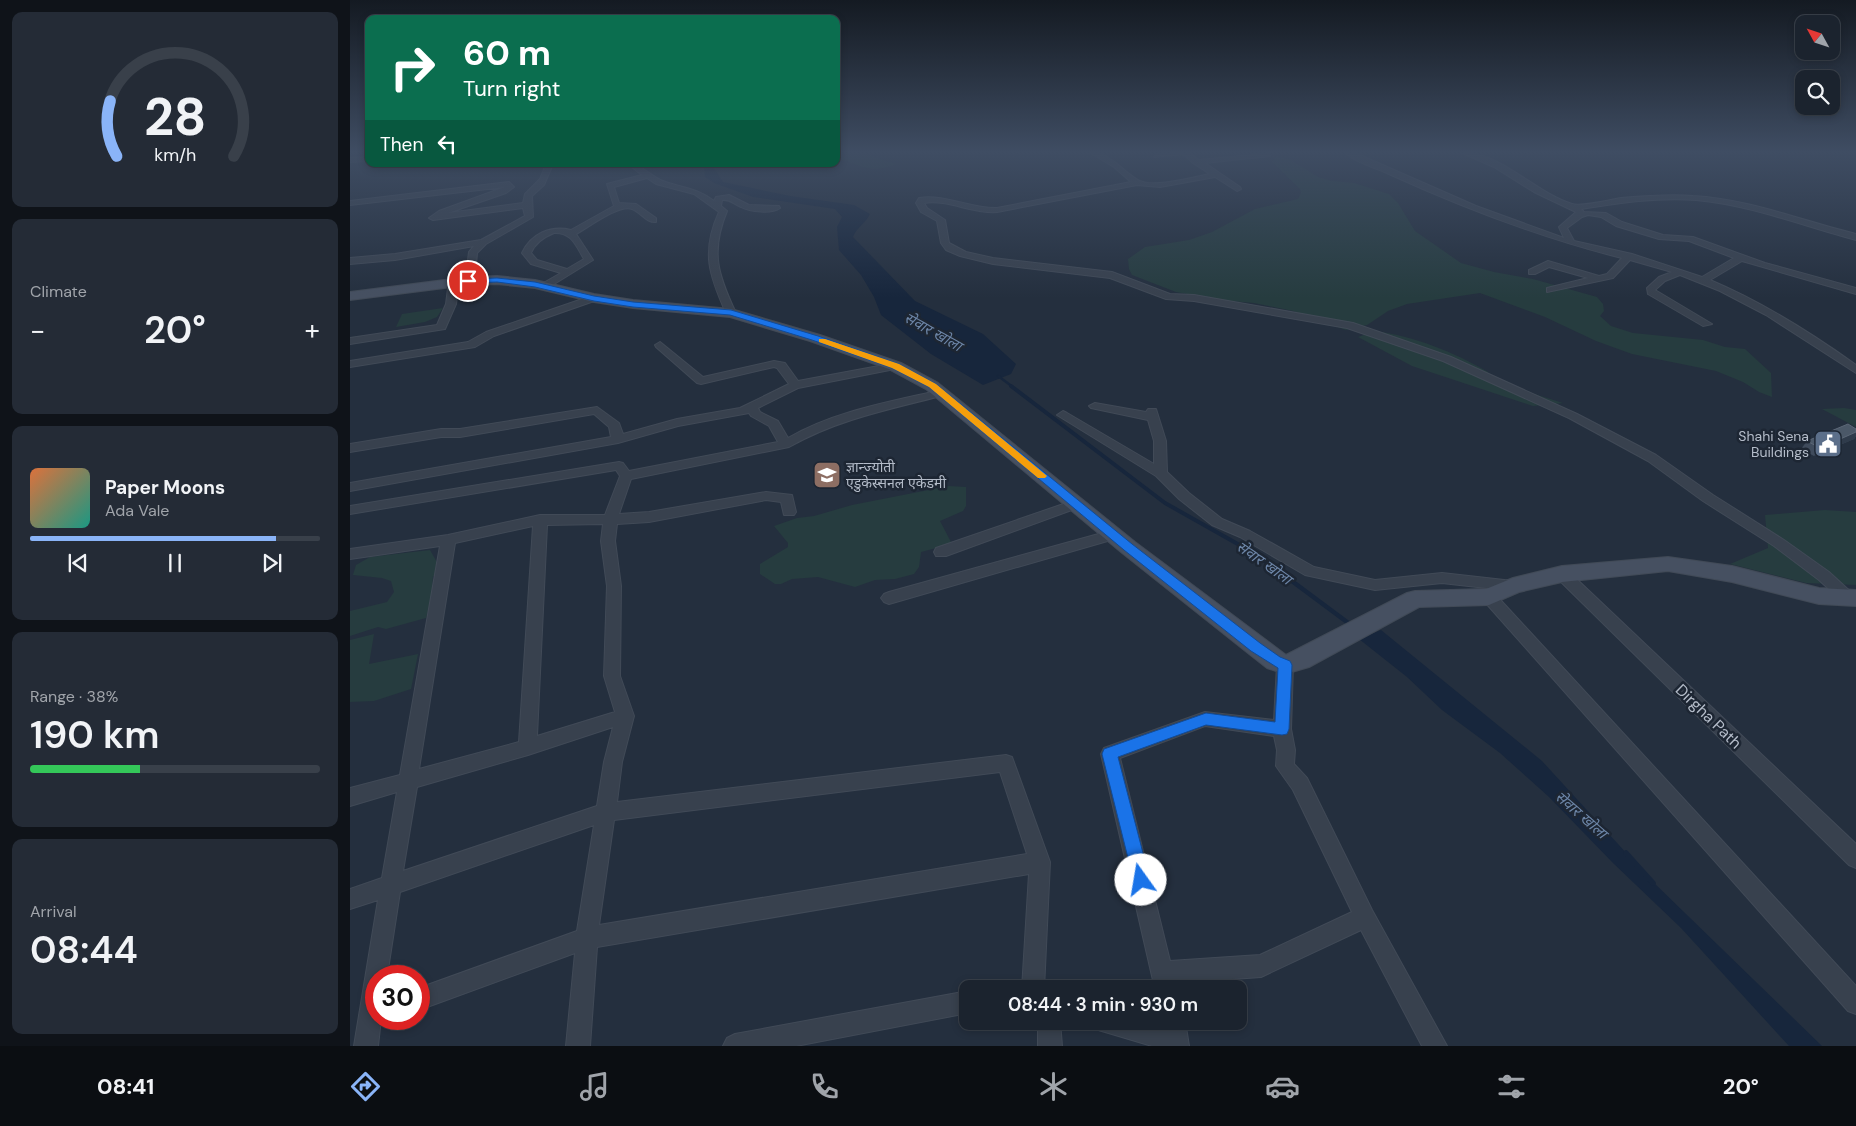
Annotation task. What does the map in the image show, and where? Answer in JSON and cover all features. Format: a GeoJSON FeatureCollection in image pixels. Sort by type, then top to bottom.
{"type":"FeatureCollection","features":[{"type":"Feature","properties":{"kind":"street"},"geometry":{"type":"LineString","coordinates":[[350,203],[368,201]]}},
{"type":"Feature","properties":{"kind":"street"},"geometry":{"type":"LineString","coordinates":[[476,201],[433,218],[526,205]]}},
{"type":"Feature","properties":{"kind":"street"},"geometry":{"type":"LineString","coordinates":[[350,341],[441,327],[451,304],[453,288],[468,281],[472,274],[473,252],[483,242],[529,217],[526,205],[527,201]]}},
{"type":"Feature","properties":{"kind":"street"},"geometry":{"type":"LineString","coordinates":[[615,201],[619,206]]}},
{"type":"Feature","properties":{"kind":"street"},"geometry":{"type":"LineString","coordinates":[[711,201],[723,211],[713,231],[712,256],[716,283],[731,313]]}},
{"type":"Feature","properties":{"kind":"street"},"geometry":{"type":"LineString","coordinates":[[717,205],[718,201]]}},
{"type":"Feature","properties":{"kind":"street"},"geometry":{"type":"LineString","coordinates":[[739,201],[747,207],[776,208]]}},
{"type":"Feature","properties":{"kind":"street"},"geometry":{"type":"LineString","coordinates":[[921,201],[920,203],[924,210],[941,220],[945,243],[949,248],[964,254],[993,261],[1112,275],[1169,297],[1194,298],[1349,325],[1447,359],[1574,416],[1652,458],[1708,498],[1779,542],[1853,601]]}},
{"type":"Feature","properties":{"kind":"street"},"geometry":{"type":"LineString","coordinates":[[938,201],[954,202],[983,212],[1042,201]]}},
{"type":"Feature","properties":{"kind":"street"},"geometry":{"type":"LineString","coordinates":[[1458,201],[1488,214],[1570,242],[1629,256],[1680,272],[1761,307],[1856,370]]}},
{"type":"Feature","properties":{"kind":"street"},"geometry":{"type":"LineString","coordinates":[[1558,201],[1577,211],[1603,215],[1619,224],[1662,238],[1690,239],[1762,265],[1856,291]]}},
{"type":"Feature","properties":{"kind":"street"},"geometry":{"type":"LineString","coordinates":[[1570,242],[1562,227],[1577,211],[1633,201]]}},
{"type":"Feature","properties":{"kind":"street"},"geometry":{"type":"LineString","coordinates":[[1713,201],[1742,205],[1856,237]]}},
{"type":"Feature","properties":{"kind":"street"},"geometry":{"type":"LineString","coordinates":[[570,234],[619,206],[633,206],[653,220]]}},
{"type":"Feature","properties":{"kind":"street"},"geometry":{"type":"LineString","coordinates":[[543,287],[589,260],[570,234],[563,231],[541,235],[529,244],[526,253],[534,262],[568,272]]}},
{"type":"Feature","properties":{"kind":"street"},"geometry":{"type":"LineString","coordinates":[[350,261],[395,257],[483,242]]}},
{"type":"Feature","properties":{"kind":"street"},"geometry":{"type":"LineString","coordinates":[[1550,290],[1601,280],[1610,276],[1629,256]]}},
{"type":"Feature","properties":{"kind":"street"},"geometry":{"type":"LineString","coordinates":[[1701,281],[1742,257]]}},
{"type":"Feature","properties":{"kind":"street"},"geometry":{"type":"LineString","coordinates":[[1532,272],[1548,264],[1601,280]]}},
{"type":"Feature","properties":{"kind":"street"},"geometry":{"type":"LineString","coordinates":[[1680,272],[1662,278],[1650,290],[1651,292],[1707,324]]}},
{"type":"Feature","properties":{"kind":"street"},"geometry":{"type":"LineString","coordinates":[[350,296],[468,281],[497,280],[543,287],[594,298],[731,313],[815,338],[896,366],[932,386],[1113,535],[1256,647],[1275,661],[1285,665],[1301,660],[1320,648],[1415,599],[1489,597],[1512,586],[1562,574],[1668,564],[1732,574],[1819,596],[1853,601]]}},
{"type":"Feature","properties":{"kind":"street"},"geometry":{"type":"LineString","coordinates":[[350,364],[471,345],[490,334],[594,298]]}},
{"type":"Feature","properties":{"kind":"street"},"geometry":{"type":"LineString","coordinates":[[660,345],[701,381],[774,364],[781,366],[795,386]]}},
{"type":"Feature","properties":{"kind":"street"},"geometry":{"type":"LineString","coordinates":[[350,487],[618,439],[677,423],[743,411],[795,386],[896,366]]}},
{"type":"Feature","properties":{"kind":"street"},"geometry":{"type":"LineString","coordinates":[[626,476],[785,444],[804,432],[826,422],[941,393]]}},
{"type":"Feature","properties":{"kind":"street"},"geometry":{"type":"LineString","coordinates":[[752,406],[755,414],[774,424],[785,444]]}},
{"type":"Feature","properties":{"kind":"street"},"geometry":{"type":"LineString","coordinates":[[1095,406],[1152,414],[1160,441],[1161,473]]}},
{"type":"Feature","properties":{"kind":"street"},"geometry":{"type":"LineString","coordinates":[[350,448],[441,433],[460,433],[597,410],[615,426],[618,439]]}},
{"type":"Feature","properties":{"kind":"street"},"geometry":{"type":"LineString","coordinates":[[1063,415],[1161,473],[1184,496],[1218,522],[1245,534],[1310,571],[1375,585],[1442,578],[1512,586]]}},
{"type":"Feature","properties":{"kind":"street"},"geometry":{"type":"LineString","coordinates":[[350,510],[619,466],[626,476]]}},
{"type":"Feature","properties":{"kind":"street"},"geometry":{"type":"LineString","coordinates":[[578,1046],[587,938],[613,762],[625,716],[612,676],[614,586],[608,541],[611,518],[626,476]]}},
{"type":"Feature","properties":{"kind":"street"},"geometry":{"type":"LineString","coordinates":[[350,554],[448,540],[540,520],[586,521],[611,518],[649,518],[740,499],[766,496],[787,498],[789,512]]}},
{"type":"Feature","properties":{"kind":"street"},"geometry":{"type":"LineString","coordinates":[[941,552],[1075,504]]}},
{"type":"Feature","properties":{"kind":"street"},"geometry":{"type":"LineString","coordinates":[[528,747],[540,520]]}},
{"type":"Feature","properties":{"kind":"street"},"geometry":{"type":"LineString","coordinates":[[889,598],[1113,535]]}},
{"type":"Feature","properties":{"kind":"street"},"geometry":{"type":"LineString","coordinates":[[378,965],[448,540]]}},
{"type":"Feature","properties":{"kind":"street","name":"Dirgha Path"},"geometry":{"type":"LineString","coordinates":[[1562,574],[1856,858]]}},
{"type":"Feature","properties":{"kind":"street"},"geometry":{"type":"LineString","coordinates":[[1489,597],[1856,1003]]}},
{"type":"Feature","properties":{"kind":"street"},"geometry":{"type":"LineString","coordinates":[[1285,665],[1282,729],[1286,750],[1285,766],[1300,784],[1365,917],[1435,1046]]}},
{"type":"Feature","properties":{"kind":"street"},"geometry":{"type":"LineString","coordinates":[[350,797],[528,747],[625,716]]}},
{"type":"Feature","properties":{"kind":"street"},"geometry":{"type":"LineString","coordinates":[[1165,980],[1110,754],[1206,719],[1282,729]]}},
{"type":"Feature","properties":{"kind":"street"},"geometry":{"type":"LineString","coordinates":[[350,899],[607,812],[1006,763],[1040,862],[1033,980]]}},
{"type":"Feature","properties":{"kind":"street"},"geometry":{"type":"LineString","coordinates":[[430,995],[587,938],[1040,862]]}},
{"type":"Feature","properties":{"kind":"street"},"geometry":{"type":"LineString","coordinates":[[1171,980],[1260,966],[1365,917]]}},
{"type":"Feature","properties":{"kind":"street"},"geometry":{"type":"LineString","coordinates":[[735,1046],[959,1004]]}},
{"type":"Feature","properties":{"kind":"street"},"geometry":{"type":"LineString","coordinates":[[366,1046],[370,1030]]}},
{"type":"Feature","properties":{"kind":"street"},"geometry":{"type":"LineString","coordinates":[[1049,1030],[1050,1046]]}},
{"type":"Feature","properties":{"kind":"street"},"geometry":{"type":"LineString","coordinates":[[1143,1030],[1156,1034],[1176,1046]]}},
{"type":"Feature","properties":{"kind":"street"},"geometry":{"type":"LineString","coordinates":[[1173,1030],[1176,1046]]}},
{"type":"Feature","properties":{"kind":"green space"},"geometry":{"type":"Polygon","coordinates":[[[1290,201],[1396,201],[1415,231],[1461,263],[1494,272],[1533,279],[1597,297],[1603,304],[1604,311],[1600,316],[1611,326],[1633,333],[1703,340],[1725,347],[1745,349],[1771,373],[1772,397],[1716,371],[1632,354],[1596,341],[1545,317],[1480,293],[1407,304],[1388,311],[1367,325],[1346,330],[1293,311],[1254,303],[1218,300],[1176,292],[1132,275],[1128,259],[1145,247],[1189,240],[1212,232],[1255,209],[1290,201]]]}},
{"type":"Feature","properties":{"kind":"green space"},"geometry":{"type":"Polygon","coordinates":[[[443,308],[437,317],[425,322],[396,327],[402,314],[443,308]]]}},
{"type":"Feature","properties":{"kind":"green space"},"geometry":{"type":"Polygon","coordinates":[[[1375,331],[1390,333],[1433,346],[1488,372],[1486,379],[1563,403],[1533,406],[1412,366],[1358,337],[1375,331]]]}},
{"type":"Feature","properties":{"kind":"green space"},"geometry":{"type":"Polygon","coordinates":[[[1844,408],[1856,410],[1856,427],[1822,409],[1844,408]]]}},
{"type":"Feature","properties":{"kind":"green space"},"geometry":{"type":"Polygon","coordinates":[[[949,486],[966,487],[966,506],[963,511],[940,521],[951,542],[944,546],[921,552],[919,567],[914,574],[895,579],[875,580],[855,587],[818,577],[792,579],[781,584],[775,584],[760,574],[760,564],[788,547],[788,543],[774,526],[797,518],[814,516],[852,505],[949,486]]]}},
{"type":"Feature","properties":{"kind":"green space"},"geometry":{"type":"Polygon","coordinates":[[[1825,510],[1856,512],[1856,585],[1806,583],[1730,564],[1768,548],[1765,515],[1825,510]]]}},
{"type":"Feature","properties":{"kind":"green space"},"geometry":{"type":"Polygon","coordinates":[[[430,550],[438,564],[435,577],[433,576],[431,603],[426,618],[386,629],[378,627],[350,636],[350,611],[387,602],[394,592],[391,581],[382,578],[353,575],[356,565],[370,557],[430,550]]]}},
{"type":"Feature","properties":{"kind":"green space"},"geometry":{"type":"Polygon","coordinates":[[[374,634],[369,664],[418,654],[411,689],[374,701],[350,702],[350,640],[374,634]]]}},
{"type":"Feature","properties":{"kind":"water"},"geometry":{"type":"Polygon","coordinates":[[[779,201],[824,201],[854,205],[870,214],[853,237],[915,301],[983,334],[1016,364],[1011,374],[983,385],[931,354],[881,315],[874,297],[861,275],[839,250],[837,227],[842,217],[835,209],[779,201]]]}},
{"type":"Feature","properties":{"kind":"water"},"geometry":{"type":"Polygon","coordinates":[[[1381,630],[1542,761],[1651,880],[1822,1046],[1789,1046],[1681,928],[1613,863],[1549,797],[1500,753],[1442,710],[1407,677],[1359,639],[1381,630]]]}},
{"type":"Feature","properties":{"kind":"building"},"geometry":{"type":"Polygon","coordinates":[[[1848,424],[1856,429],[1856,432],[1820,448],[1807,441],[1848,424]]]}},
{"type":"Feature","properties":{"kind":"waterway","name":"सेवार खोला"},"geometry":{"type":"LineString","coordinates":[[998,376],[1013,387]]}},
{"type":"Feature","properties":{"kind":"waterway","name":"सेवार खोला"},"geometry":{"type":"LineString","coordinates":[[1011,386],[1165,503],[1259,556]]}},
{"type":"Feature","properties":{"kind":"waterway","name":"सेवार खोला"},"geometry":{"type":"LineString","coordinates":[[1257,555],[1351,625]]}},
{"type":"Feature","properties":{"kind":"waterway","name":"सेवार खोला"},"geometry":{"type":"LineString","coordinates":[[1626,853],[1653,883]]}},
{"type":"Feature","properties":{"kind":"slow traffic"},"geometry":{"type":"LineString","coordinates":[[822,341],[896,366],[932,386],[1042,476]]}},
{"type":"Feature","properties":{"kind":"place","name":"Shahi Sena Buildings"},"geometry":{"type":"Point","coordinates":[1828,444]}},
{"type":"Feature","properties":{"kind":"place","name":"ज्ञान्ज्योती एडुकेस्सनल एकेडमी"},"geometry":{"type":"Point","coordinates":[827,475]}},
{"type":"Feature","properties":{"kind":"route"},"geometry":{"type":"LineString","coordinates":[[468,281],[497,280],[535,284],[594,298],[633,304],[731,313],[815,338],[896,366],[932,386],[1128,547],[1256,647],[1275,661],[1285,665],[1282,729],[1206,719],[1110,754],[1120,788],[1141,880]]}}]}
